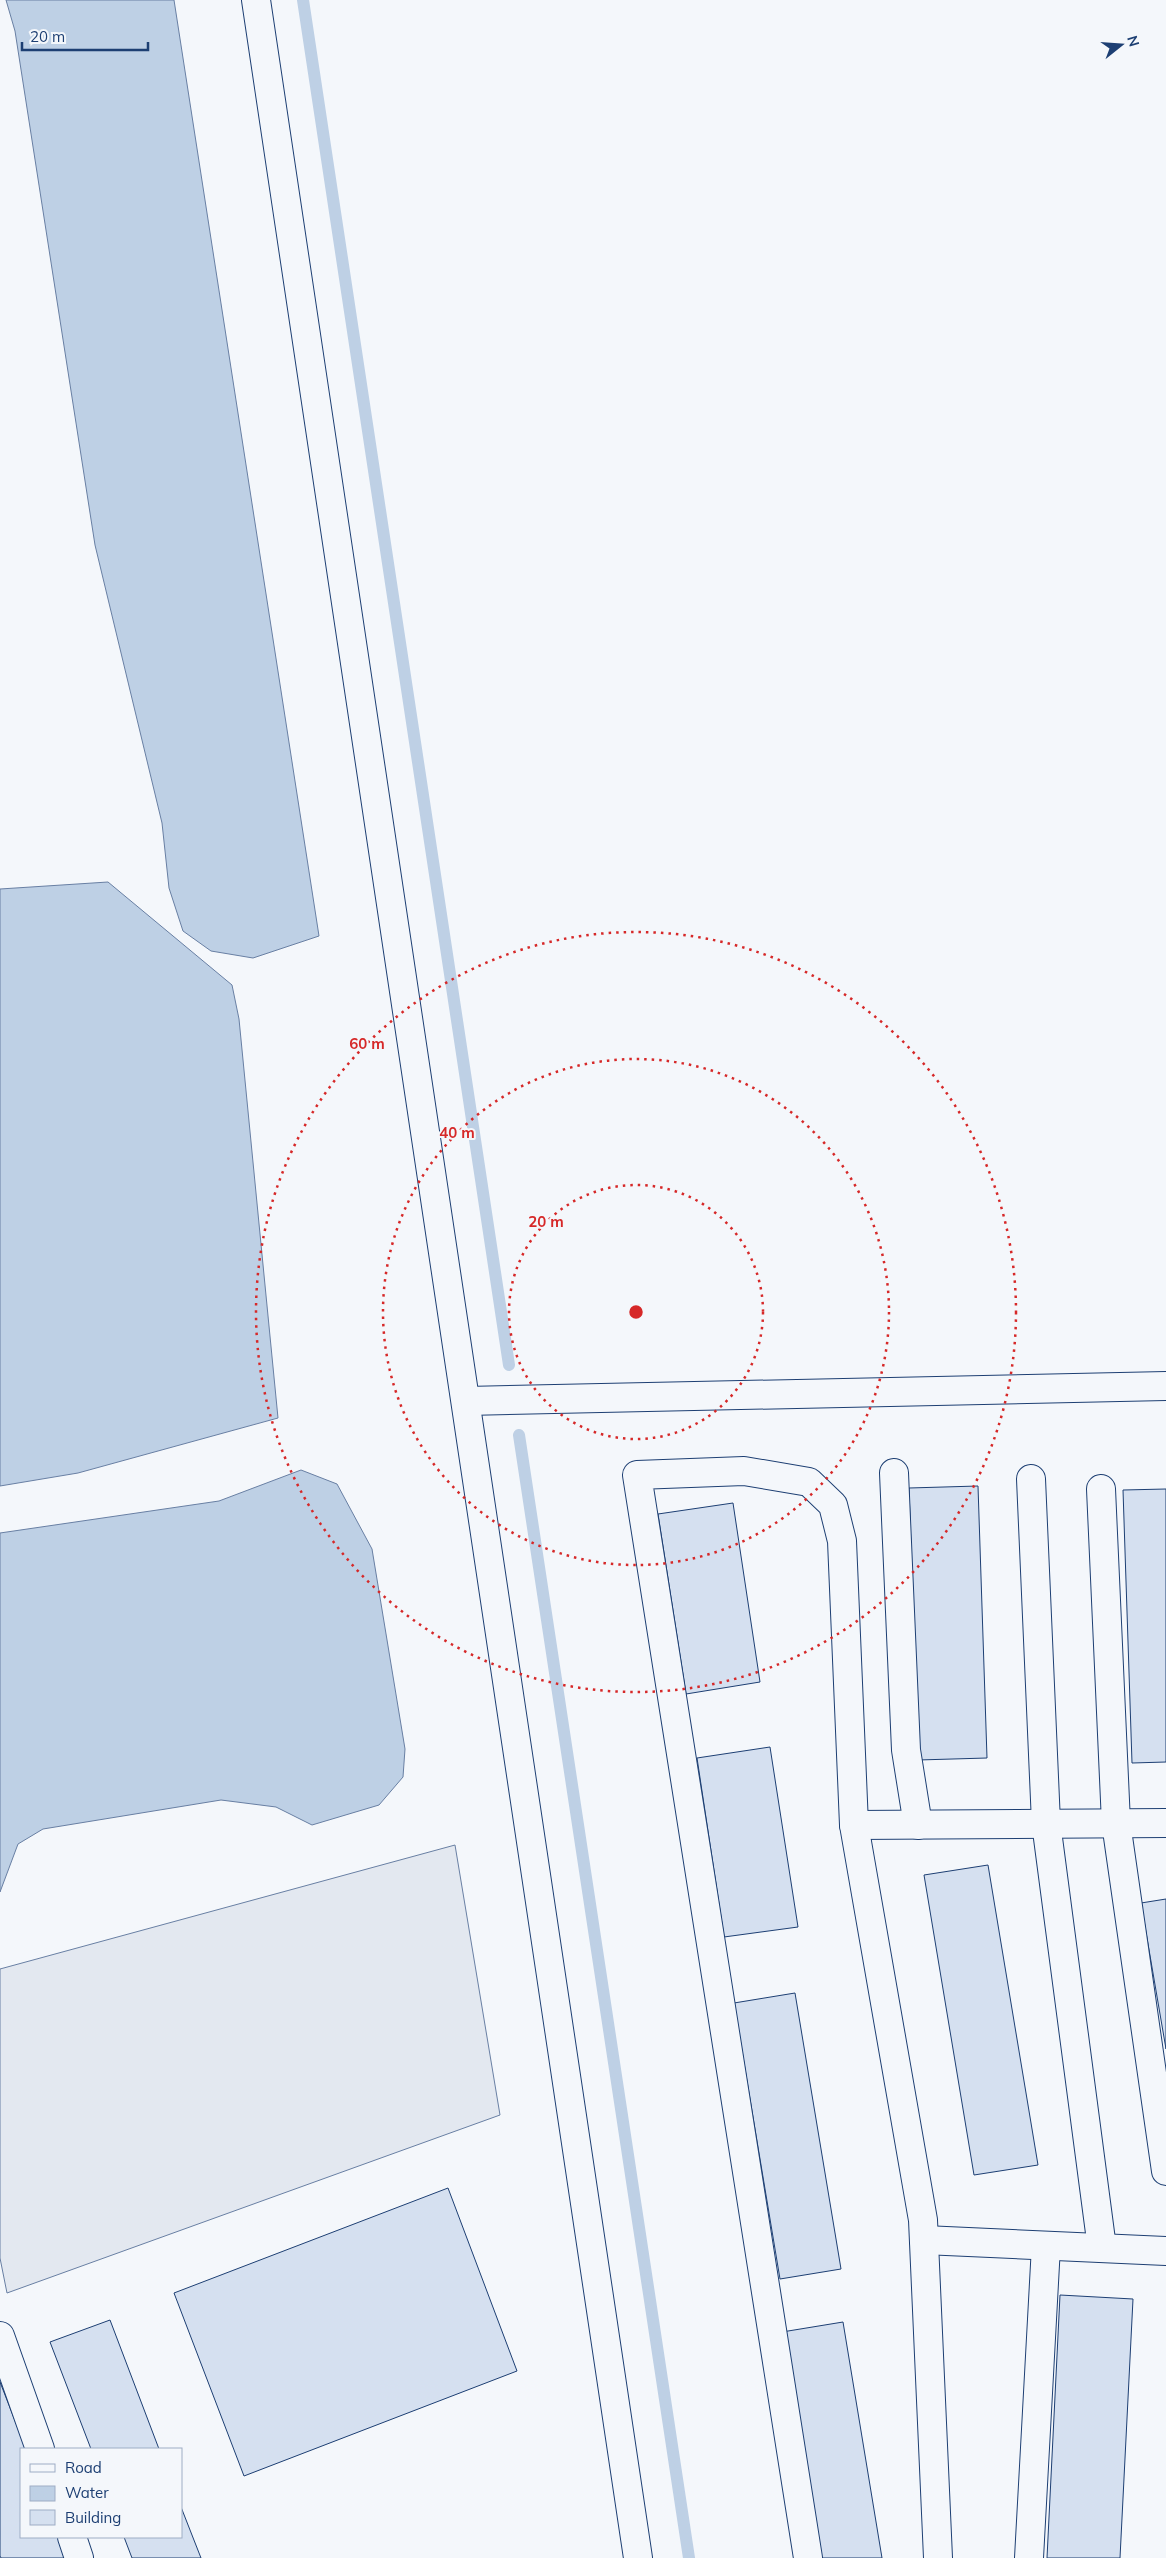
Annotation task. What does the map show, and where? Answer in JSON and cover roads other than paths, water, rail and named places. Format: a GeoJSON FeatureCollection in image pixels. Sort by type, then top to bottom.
{"type":"FeatureCollection","features":[{"type":"Feature","properties":{"kind":"street"},"geometry":{"type":"LineString","coordinates":[[256,0],[638,2558]]}},
{"type":"Feature","properties":{"kind":"street"},"geometry":{"type":"LineString","coordinates":[[466,1401],[1166,1386]]}},
{"type":"Feature","properties":{"kind":"street"},"geometry":{"type":"LineString","coordinates":[[808,2558],[637,1475],[744,1471],[809,1482],[833,1505],[842,1541],[854,1825],[923,2220],[938,2558]]}},
{"type":"Feature","properties":{"kind":"street"},"geometry":{"type":"LineString","coordinates":[[894,1473],[906,1750],[918,1825]]}},
{"type":"Feature","properties":{"kind":"street"},"geometry":{"type":"LineString","coordinates":[[1032,1478],[1046,1823],[1102,2248]]}},
{"type":"Feature","properties":{"kind":"street"},"geometry":{"type":"LineString","coordinates":[[1101,1489],[1116,1823],[1166,2171]]}},
{"type":"Feature","properties":{"kind":"street"},"geometry":{"type":"LineString","coordinates":[[854,1825],[1166,1823]]}},
{"type":"Feature","properties":{"kind":"street"},"geometry":{"type":"LineString","coordinates":[[924,2240],[1166,2252]]}},
{"type":"Feature","properties":{"kind":"street"},"geometry":{"type":"LineString","coordinates":[[1029,2558],[1046,2246]]}},
{"type":"Feature","properties":{"kind":"street"},"geometry":{"type":"LineString","coordinates":[[0,2336],[40,2448]]}},
{"type":"Feature","properties":{"kind":"street"},"geometry":{"type":"LineString","coordinates":[[72,2538],[79,2558]]}},
{"type":"Feature","properties":{"kind":"water"},"geometry":{"type":"Polygon","coordinates":[[[6,0],[174,0],[319,936],[253,958],[211,951],[183,931],[169,888],[162,823],[95,545],[15,31],[6,0]]]}},
{"type":"Feature","properties":{"kind":"water"},"geometry":{"type":"Polygon","coordinates":[[[108,882],[232,985],[239,1019],[278,1418],[78,1473],[0,1486],[0,889],[108,882]]]}},
{"type":"Feature","properties":{"kind":"water"},"geometry":{"type":"Polygon","coordinates":[[[301,1470],[337,1484],[372,1549],[405,1749],[403,1777],[379,1805],[312,1825],[276,1807],[221,1800],[43,1829],[18,1844],[0,1892],[0,1533],[219,1501],[301,1470]]]}},
{"type":"Feature","properties":{"kind":"waterway"},"geometry":{"type":"LineString","coordinates":[[303,0],[509,1365]]}},
{"type":"Feature","properties":{"kind":"waterway"},"geometry":{"type":"LineString","coordinates":[[519,1435],[689,2558]]}}]}
